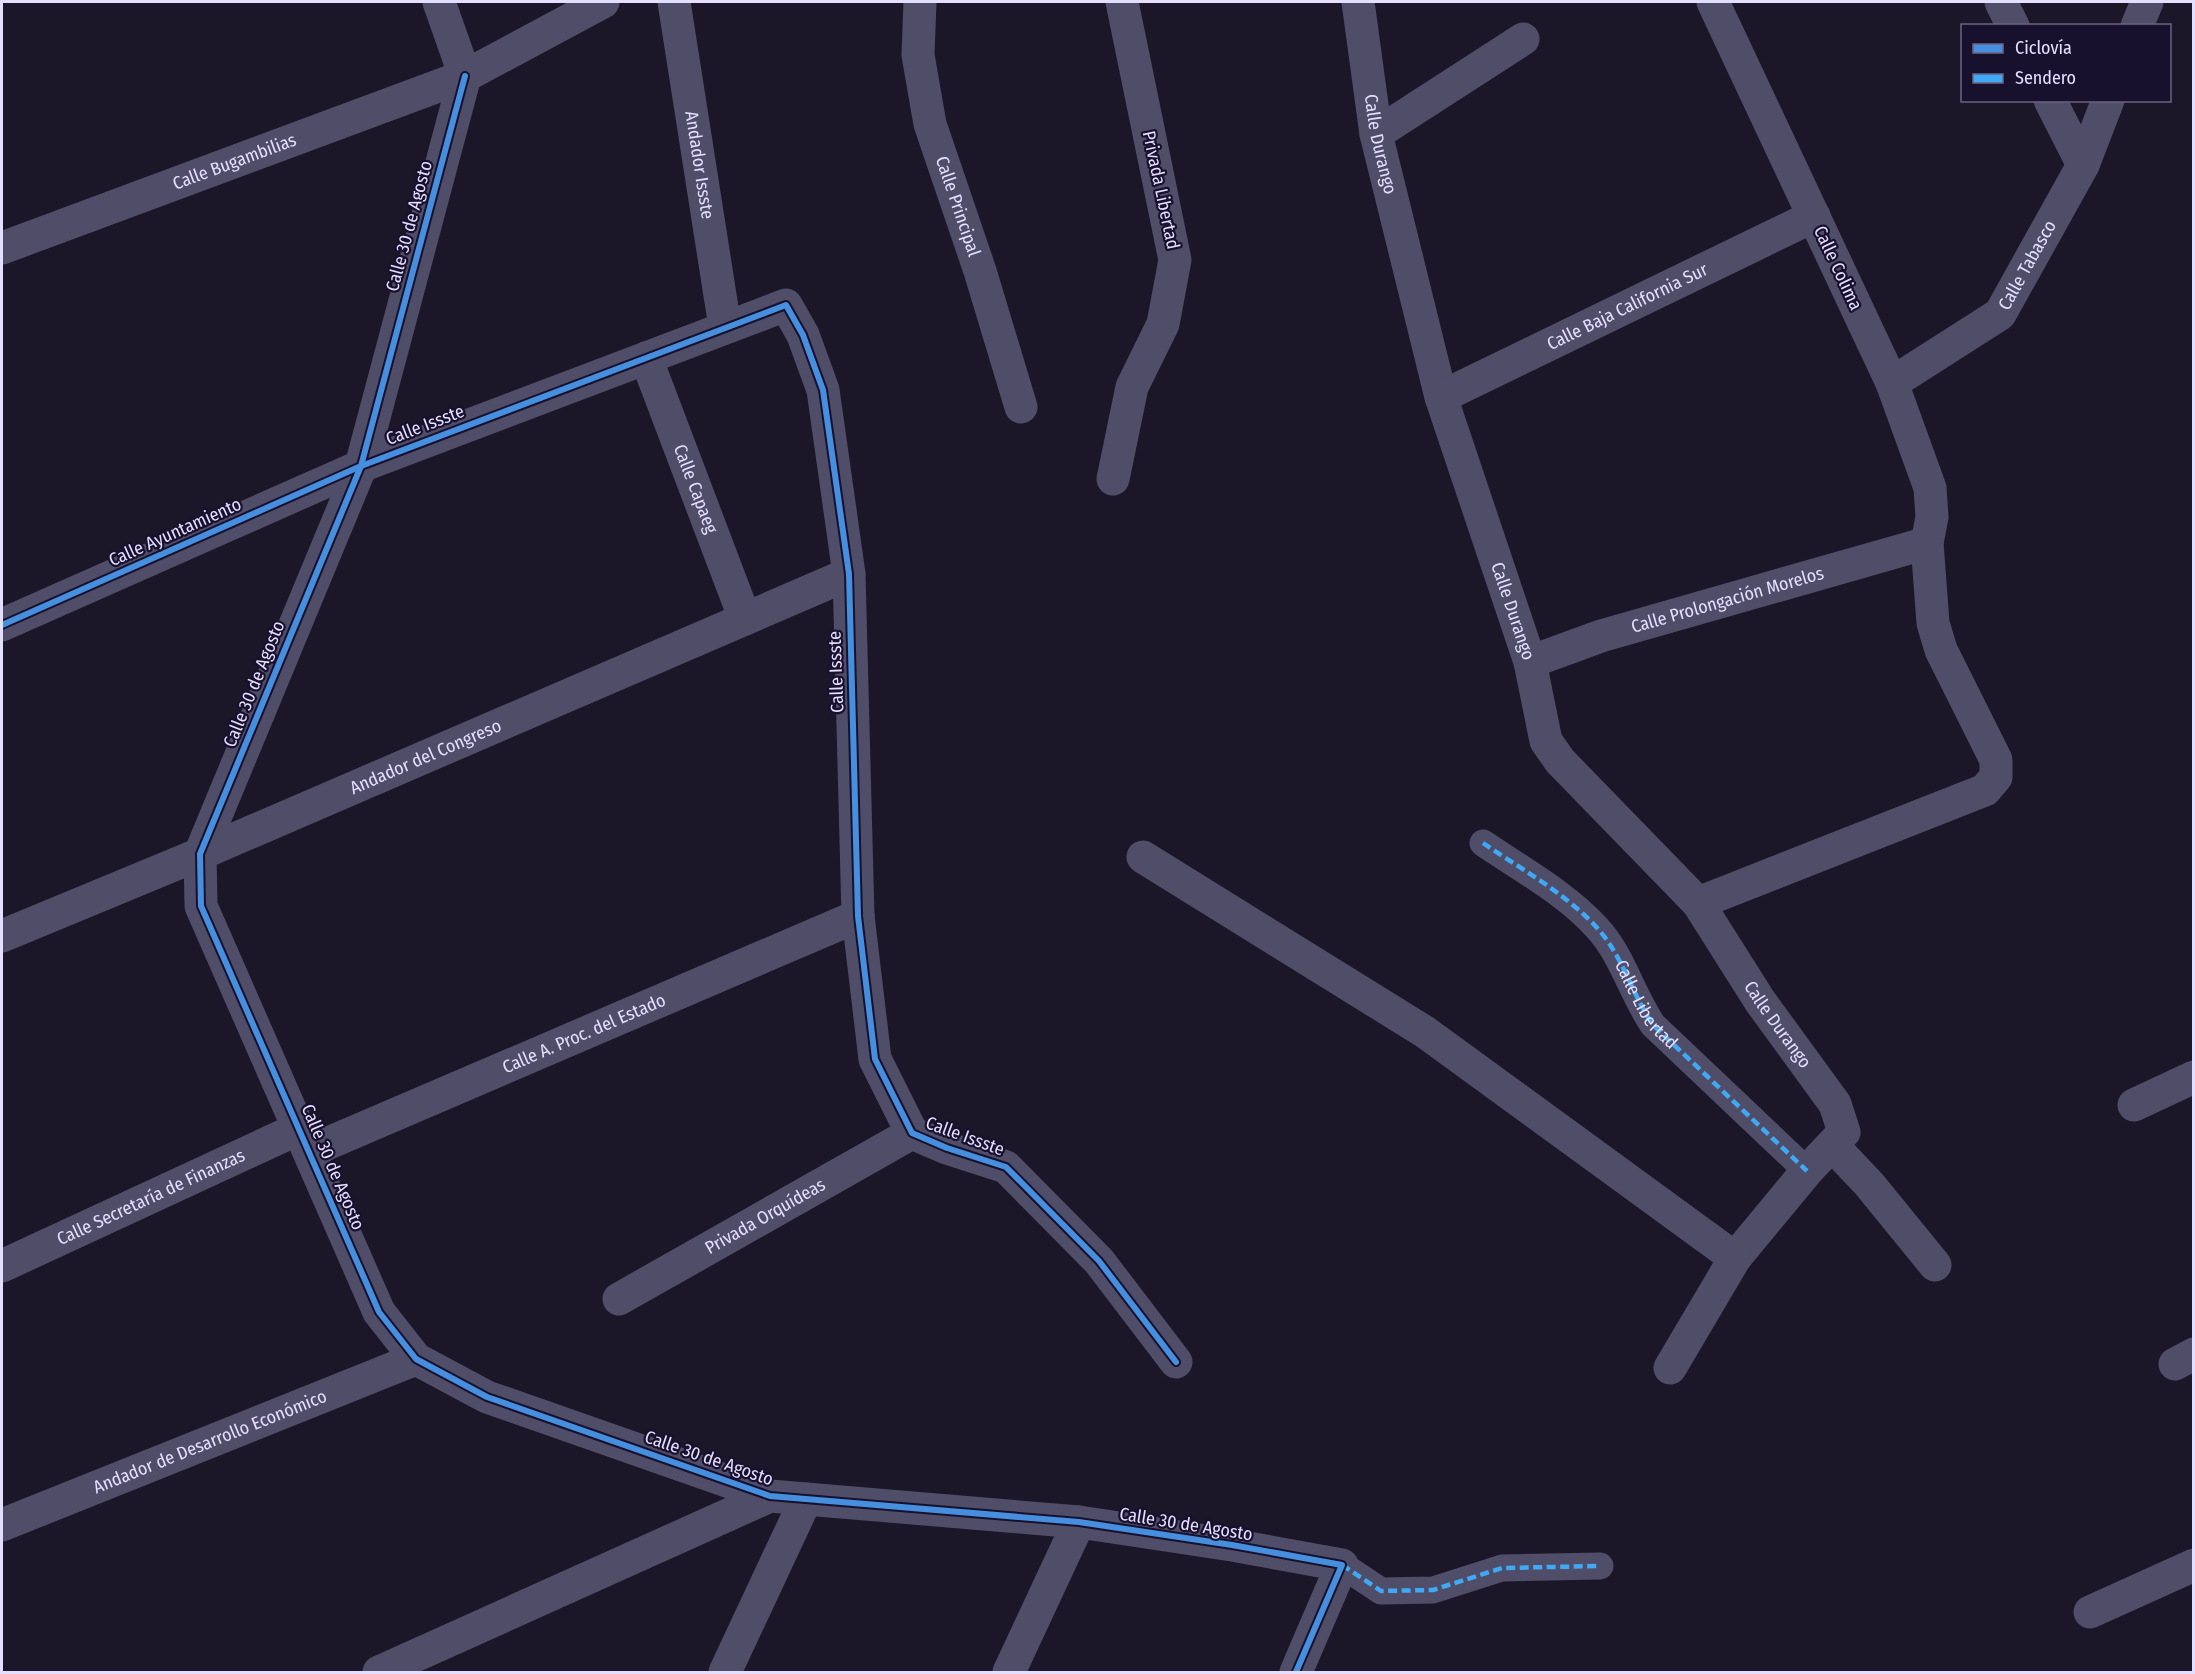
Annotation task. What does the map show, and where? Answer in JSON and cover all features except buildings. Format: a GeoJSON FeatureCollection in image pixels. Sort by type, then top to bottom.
{"type":"FeatureCollection","features":[{"type":"Feature","properties":{"kind":"street"},"geometry":{"type":"LineString","coordinates":[[439,2],[465,76],[603,2]]}},
{"type":"Feature","properties":{"kind":"street","name":"Andador Issste"},"geometry":{"type":"LineString","coordinates":[[674,2],[725,327]]}},
{"type":"Feature","properties":{"kind":"street","name":"Calle Principal"},"geometry":{"type":"LineString","coordinates":[[920,2],[918,55],[930,123],[980,271],[1021,407]]}},
{"type":"Feature","properties":{"kind":"street","name":"Privada Libertad"},"geometry":{"type":"LineString","coordinates":[[1113,479],[1132,387],[1163,324],[1175,260],[1122,2]]}},
{"type":"Feature","properties":{"kind":"street","name":"Calle Durango"},"geometry":{"type":"LineString","coordinates":[[1358,2],[1376,134],[1441,398],[1530,663],[1546,741],[1560,761],[1698,903],[1760,1001],[1834,1104],[1839,1139]]}},
{"type":"Feature","properties":{"kind":"street","name":"Calle Colima"},"geometry":{"type":"LineString","coordinates":[[1698,903],[1985,790],[1996,777],[1996,760],[1941,650],[1933,623],[1927,543],[1932,517],[1930,488],[1892,382],[1713,2]]}},
{"type":"Feature","properties":{"kind":"street"},"geometry":{"type":"LineString","coordinates":[[2001,2],[2012,24]]}},
{"type":"Feature","properties":{"kind":"street"},"geometry":{"type":"LineString","coordinates":[[2139,24],[2147,2]]}},
{"type":"Feature","properties":{"kind":"street"},"geometry":{"type":"LineString","coordinates":[[1376,134],[1523,39]]}},
{"type":"Feature","properties":{"kind":"street","name":"Calle Bugambilias"},"geometry":{"type":"LineString","coordinates":[[2,248],[465,76]]}},
{"type":"Feature","properties":{"kind":"street","name":"Calle 30 de Agosto"},"geometry":{"type":"LineString","coordinates":[[465,76],[360,466],[200,854],[201,906],[379,1312],[416,1359],[487,1397],[770,1496],[1079,1522],[1232,1545],[1342,1565],[1381,1591],[1433,1590],[1502,1568],[1600,1566]]}},
{"type":"Feature","properties":{"kind":"street"},"geometry":{"type":"LineString","coordinates":[[2051,102],[2083,165]]}},
{"type":"Feature","properties":{"kind":"street","name":"Calle Tabasco"},"geometry":{"type":"LineString","coordinates":[[1892,382],[2000,314],[2083,165],[2107,102]]}},
{"type":"Feature","properties":{"kind":"street","name":"Calle Baja California Sur"},"geometry":{"type":"LineString","coordinates":[[1441,398],[1814,216]]}},
{"type":"Feature","properties":{"kind":"street","name":"Calle Issste"},"geometry":{"type":"LineString","coordinates":[[360,466],[786,305],[803,335],[823,390],[849,574],[858,916],[876,1059],[912,1133],[947,1148],[1006,1167],[1099,1261],[1176,1362]]}},
{"type":"Feature","properties":{"kind":"street","name":"Calle Capaeg"},"geometry":{"type":"LineString","coordinates":[[646,358],[745,619]]}},
{"type":"Feature","properties":{"kind":"street","name":"Calle Ayuntamiento"},"geometry":{"type":"LineString","coordinates":[[2,626],[360,466]]}},
{"type":"Feature","properties":{"kind":"street","name":"Calle Prolongación Morelos"},"geometry":{"type":"LineString","coordinates":[[1530,663],[1601,636],[1927,543]]}},
{"type":"Feature","properties":{"kind":"street","name":"Andador del Congreso"},"geometry":{"type":"LineString","coordinates":[[2,936],[200,854],[849,574]]}},
{"type":"Feature","properties":{"kind":"street","name":"Calle Libertad"},"geometry":{"type":"LineString","coordinates":[[1483,843],[1561,896],[1599,929],[1626,971],[1636,1000],[1653,1024],[1807,1171]]}},
{"type":"Feature","properties":{"kind":"street"},"geometry":{"type":"LineString","coordinates":[[1143,857],[1425,1032],[1735,1258]]}},
{"type":"Feature","properties":{"kind":"street","name":"Calle A. Proc. del Estado"},"geometry":{"type":"LineString","coordinates":[[305,1140],[858,916]]}},
{"type":"Feature","properties":{"kind":"street"},"geometry":{"type":"LineString","coordinates":[[2134,1105],[2193,1077]]}},
{"type":"Feature","properties":{"kind":"street","name":"Privada Orquídeas"},"geometry":{"type":"LineString","coordinates":[[619,1299],[912,1133]]}},
{"type":"Feature","properties":{"kind":"street"},"geometry":{"type":"LineString","coordinates":[[1671,1368],[1735,1258],[1807,1171],[1839,1139],[1869,1184],[1935,1265]]}},
{"type":"Feature","properties":{"kind":"street","name":"Calle Secretaría de Finanzas"},"geometry":{"type":"LineString","coordinates":[[2,1266],[305,1140]]}},
{"type":"Feature","properties":{"kind":"street","name":"Andador de Desarrollo Económico"},"geometry":{"type":"LineString","coordinates":[[2,1525],[416,1359]]}},
{"type":"Feature","properties":{"kind":"street"},"geometry":{"type":"LineString","coordinates":[[379,1672],[435,1658],[770,1496]]}},
{"type":"Feature","properties":{"kind":"street"},"geometry":{"type":"LineString","coordinates":[[725,1672],[806,1499]]}},
{"type":"Feature","properties":{"kind":"street"},"geometry":{"type":"LineString","coordinates":[[1009,1672],[1079,1522]]}},
{"type":"Feature","properties":{"kind":"street"},"geometry":{"type":"LineString","coordinates":[[1296,1672],[1342,1565]]}},
{"type":"Feature","properties":{"kind":"street"},"geometry":{"type":"LineString","coordinates":[[2090,1612],[2193,1565]]}},
{"type":"Feature","properties":{"kind":"marked path"},"geometry":{"type":"LineString","coordinates":[[1483,843],[1543,883],[1586,916],[1614,951],[1653,1025],[1807,1171]]}},
{"type":"Feature","properties":{"kind":"marked path"},"geometry":{"type":"LineString","coordinates":[[1342,1565],[1381,1591],[1433,1590],[1502,1568],[1600,1566]]}},
{"type":"Feature","properties":{"kind":"cycle path"},"geometry":{"type":"LineString","coordinates":[[465,76],[361,466],[200,854],[201,906],[379,1312],[416,1359],[487,1397],[770,1496],[1079,1522],[1232,1545],[1342,1565],[1296,1672]]}},
{"type":"Feature","properties":{"kind":"cycle path"},"geometry":{"type":"LineString","coordinates":[[2,625],[361,466],[786,305],[803,335],[823,390],[849,574],[858,916],[875,1059],[912,1133],[947,1148],[1006,1167],[1099,1261],[1176,1362]]}}]}
